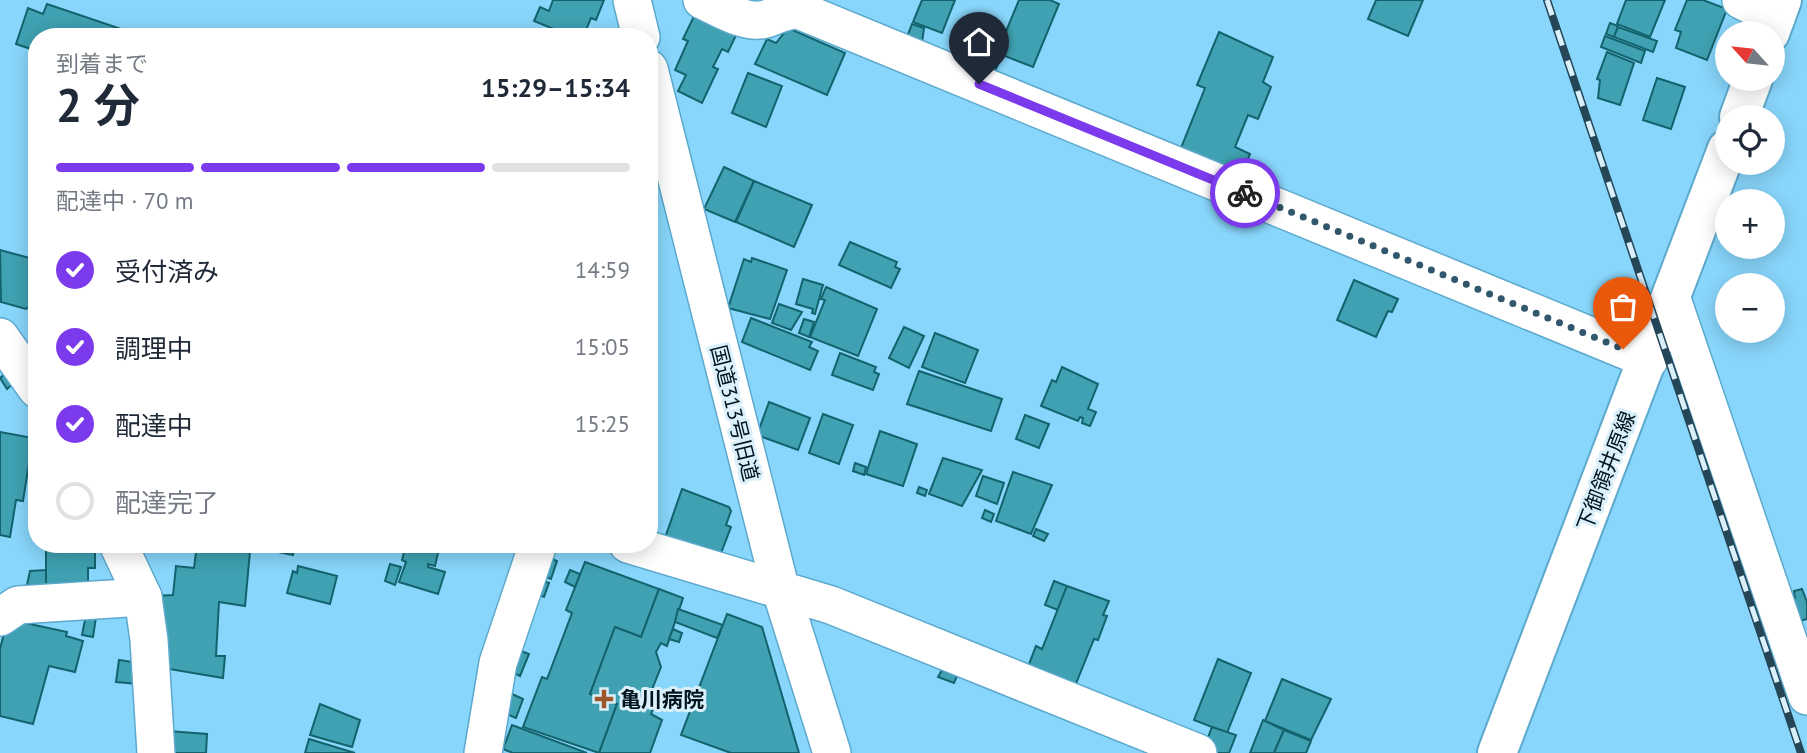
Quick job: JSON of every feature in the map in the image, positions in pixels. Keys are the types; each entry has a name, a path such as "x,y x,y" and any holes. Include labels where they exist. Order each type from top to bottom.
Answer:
{"main road":[{"name":"下御領井原線","path":"1497,753 1717,175"}],"street":[{"path":"632,0 639,28"},
{"path":"702,0 751,21 765,19 783,10 798,10 1649,360"},
{"path":"1741,0 1776,17"},
{"name":"国道313号旧道","path":"658,105 780,587 832,753"},
{"path":"1672,299 1807,696"},
{"path":"0,337 28,376"},
{"path":"658,552 780,587 1198,753"},
{"path":"122,553 143,597 149,640 156,753"},
{"path":"483,753 498,663 535,553"},
{"path":"0,617 18,604 143,597"}],"building":[{"path":"553,0 604,0 596,20 591,18 587,28 551,28 534,21 540,7 549,11"},
{"path":"922,0 955,0 942,33 913,22"},
{"path":"1019,0 1050,0 1059,4 1033,67 997,53"},
{"path":"1376,0 1423,0 1408,36 1368,19"},
{"path":"1626,0 1665,0 1650,37 1617,24"},
{"path":"1687,0 1703,0 1727,9 1722,21 1715,21 1715,40 1707,60 1676,48 1681,32 1675,30"},
{"path":"47,4 118,28 28,28 28,48 16,44 28,8 43,14"},
{"path":"696,12 738,31 728,52 722,49 713,67 718,69 702,103 678,91 686,75 675,70 688,41 683,39"},
{"path":"1610,23 1618,26 1614,37 1606,34"},
{"path":"912,24 924,28 922,43 905,42"},
{"path":"1618,27 1657,41 1653,52 1614,37"},
{"path":"788,28 845,53 827,95 755,64 767,39 776,43"},
{"path":"1219,32 1273,57 1263,82 1271,87 1258,119 1248,115 1235,147 1250,154 1240,178 1179,153 1205,88 1197,85"},
{"path":"1605,36 1645,51 1641,63 1601,47"},
{"path":"1607,52 1634,63 1620,105 1598,98 1600,80 1597,79"},
{"path":"994,55 1001,58 996,69 989,66"},
{"path":"748,73 782,86 766,127 732,113"},
{"path":"1657,78 1685,87 1671,129 1643,120"},
{"path":"724,167 754,181 735,222 704,209"},
{"path":"754,181 812,205 794,247 736,222"},
{"path":"850,242 897,262 895,267 900,269 891,288 839,265"},
{"path":"0,250 28,258 28,308 1,302"},
{"path":"752,258 787,270 770,319 728,308 744,259 751,262"},
{"path":"803,279 823,285 815,314 812,313 813,309 796,304"},
{"path":"1354,280 1398,299 1392,312 1388,311 1376,337 1337,320"},
{"path":"826,287 877,309 858,356 810,337 825,300 821,299"},
{"path":"779,304 802,312 791,330 772,323"},
{"path":"751,318 812,342 809,347 818,351 810,370 742,342"},
{"path":"804,319 814,322 809,337 799,333"},
{"path":"904,327 924,336 909,368 889,358"},
{"path":"935,333 978,350 965,383 922,367"},
{"path":"840,353 876,367 874,372 879,374 873,390 832,375"},
{"path":"1062,367 1098,384 1088,409 1096,412 1090,426 1082,423 1083,418 1080,417 1078,421 1041,406 1052,380 1056,382"},
{"path":"919,371 1002,399 991,431 907,404"},
{"path":"7,372 15,382 7,389 0,378"},
{"path":"769,402 810,418 798,450 757,435"},
{"path":"823,414 853,425 839,464 809,453"},
{"path":"1025,415 1049,424 1039,448 1016,439"},
{"path":"880,431 917,444 903,486 866,474"},
{"path":"0,432 28,437 28,470 23,501 16,500 10,537 0,535"},
{"path":"943,458 982,470 962,506 929,494"},
{"path":"855,463 866,467 864,475 853,471"},
{"path":"1013,472 1052,485 1031,534 996,521"},
{"path":"983,476 1004,483 997,504 976,496"},
{"path":"919,487 927,490 925,496 917,493"},
{"path":"682,489 729,507 731,511 726,525 731,527 721,553 700,546 698,550 665,538"},
{"path":"985,510 994,514 991,522 982,518"},
{"path":"1036,529 1048,534 1044,541 1033,536"},
{"path":"46,553 95,553 95,568 88,568 88,586 46,585"},
{"path":"196,553 250,553 245,606 219,602 216,656 225,656 223,678 163,668 154,596 173,595 176,566 194,568"},
{"path":"404,553 438,553 435,566 428,564 428,567 445,572 438,594 399,582 406,562 402,560"},
{"path":"548,557 557,561 551,579 541,575"},
{"path":"585,562 659,589 641,637 615,627 590,694 617,704 599,753 523,727 542,677 547,679 572,613 566,610"},
{"path":"390,564 401,567 395,585 385,581"},
{"path":"298,566 337,576 330,604 287,593 293,571 297,573"},
{"path":"46,570 46,585 27,585 30,571"},
{"path":"570,570 580,574 575,587 565,582"},
{"path":"539,580 549,583 544,597 534,593"},
{"path":"1054,581 1067,586 1058,610 1045,605"},
{"path":"1067,586 1109,601 1103,615 1107,616 1098,640 1094,639 1073,691 1026,672 1036,646 1042,649"},
{"path":"659,589 683,598 667,646 661,643 656,652 661,667 651,692 654,707 651,714 662,720 650,753 599,753 617,704 590,694 615,627 641,637"},
{"path":"1802,589 1807,602 1807,619 1799,621 1785,601 1795,598 1794,591"},
{"path":"678,609 723,625 717,638 675,622"},
{"path":"727,614 762,627 799,753 731,753 681,735"},
{"path":"86,615 96,617 93,637 82,635"},
{"path":"16,621 67,632 66,636 83,641 75,672 49,666 33,724 0,716 0,649 6,626"},
{"path":"673,629 682,633 679,642 669,639"},
{"path":"521,651 529,654 520,676 512,672"},
{"path":"1218,659 1251,673 1227,733 1194,720"},
{"path":"119,660 140,663 138,684 116,682"},
{"path":"942,670 957,676 954,683 938,677"},
{"path":"1282,679 1331,699 1311,740 1265,721"},
{"path":"510,693 523,699 516,718 502,712"},
{"path":"320,704 360,720 352,747 310,735"},
{"path":"1263,720 1284,730 1274,753 1250,753"},
{"path":"512,725 587,753 513,753 503,749"},
{"path":"1212,727 1236,735 1229,753 1217,753 1204,748"},
{"path":"1284,730 1311,741 1306,753 1274,753"},
{"path":"168,731 207,734 206,753 167,753"},
{"path":"309,739 355,753 305,753"}],"railway":[{"path":"1547,0 1801,753"}],"way so far":[{"path":"1245,193 1623,349"}],"place":[{"name":"亀川病院","path":"604,699"}],"route":[{"path":"979,84 1245,193"}]}
